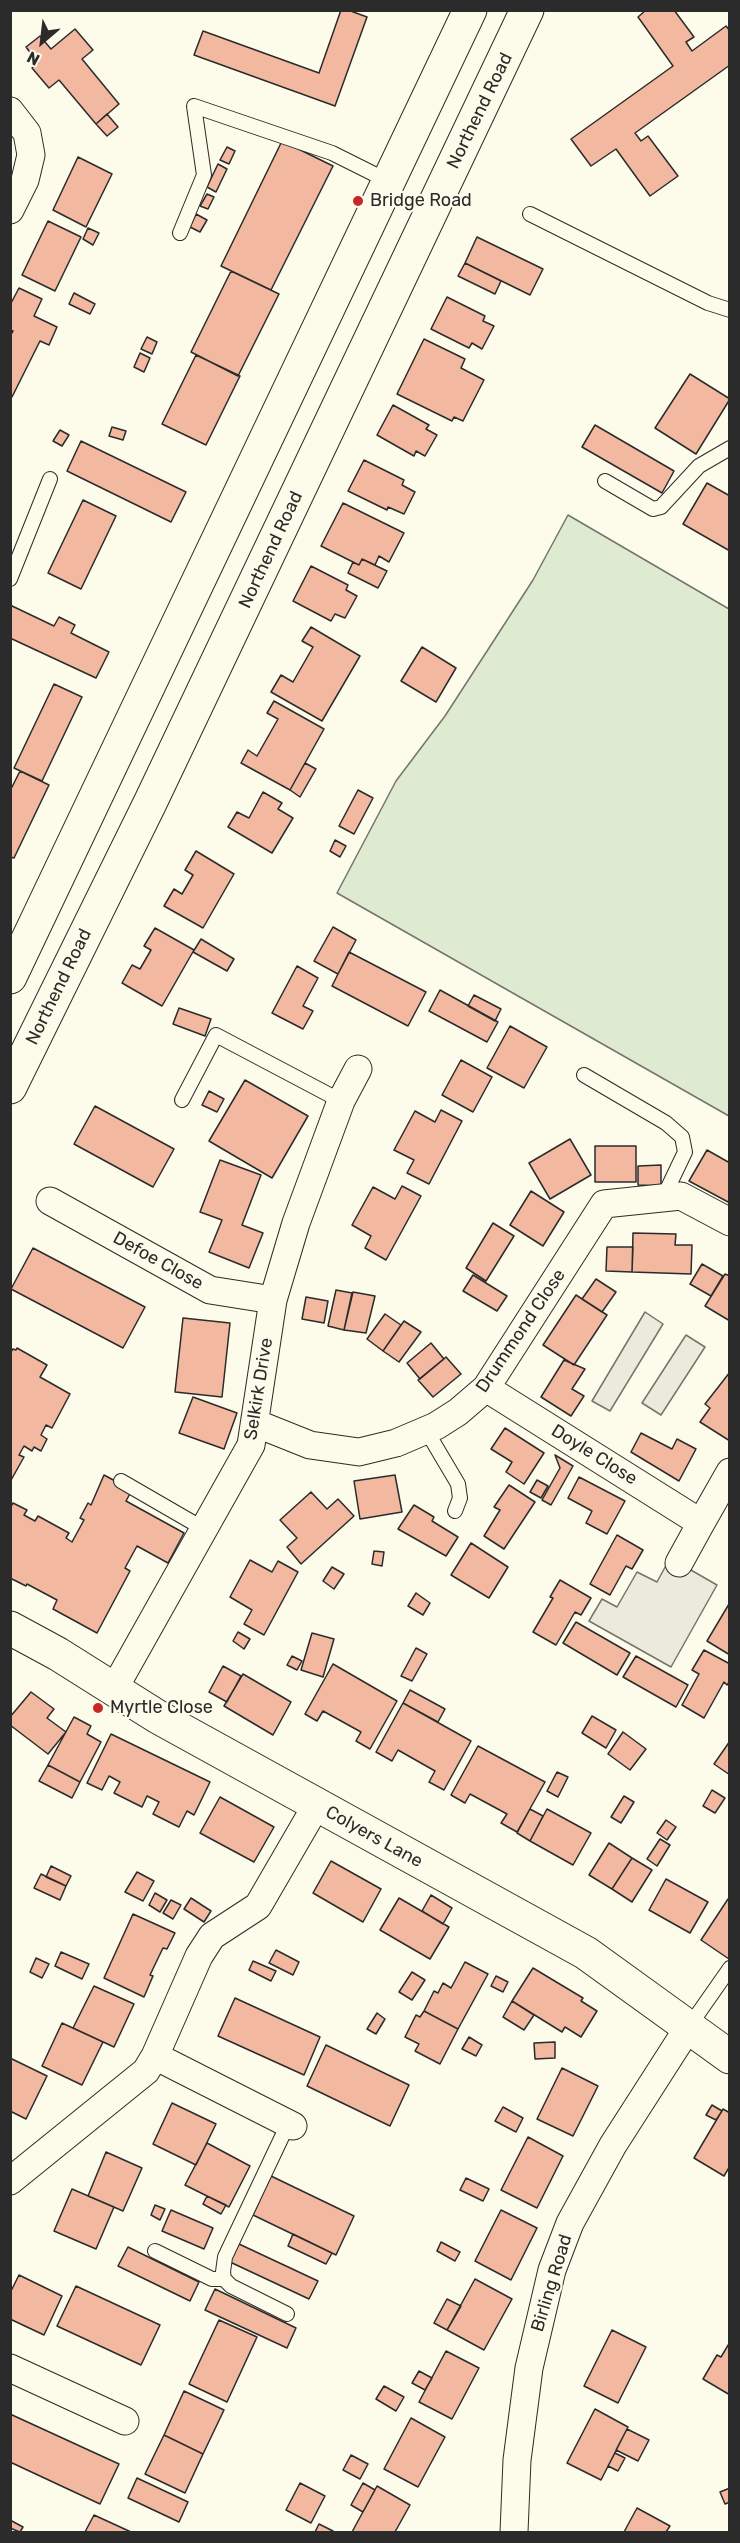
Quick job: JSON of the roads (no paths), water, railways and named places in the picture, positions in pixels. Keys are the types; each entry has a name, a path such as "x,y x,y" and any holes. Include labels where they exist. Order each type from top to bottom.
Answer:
{"main road":[{"name":"Northend Road","path":"10,1088 150,803 527,10"},
{"path":"10,977 390,182 469,11"},
{"name":"Colyers Lane","path":"10,1628 158,1717 586,1953 729,2056"}],"street":[{"path":"10,111 27,133 32,155 25,180 10,210"},
{"name":"Selkirk Drive","path":"114,1689 251,1445 273,1300 296,1223 341,1101 358,1069"},
{"name":"Drummond Close","path":"255,1423 310,1444 359,1452 396,1443 458,1412 486,1388 604,1204 681,1196 729,1222"},
{"name":"Defoe Close","path":"50,1201 210,1290 273,1300"},
{"name":"Doyle Close","path":"486,1388 701,1523"},
{"path":"679,1563 729,1472"},
{"path":"10,2181 146,2071 155,2056 199,1956 212,1936 258,1906 316,1806"},
{"name":"Birling Road","path":"514,2532 518,2460 529,2368 552,2270 570,2223 613,2145 688,2028"},
{"path":"155,2056 291,2125"},
{"path":"10,2368 125,2421"}],"lane":[{"path":"180,232 204,175 194,106 332,153 390,182"},
{"path":"530,214 708,303 729,310"},
{"path":"605,481 653,509 661,507 699,466 729,448"},
{"path":"10,579 50,479"},
{"path":"182,1100 216,1035 341,1101"},
{"path":"584,1076 666,1123 682,1137 686,1152 663,1198"},
{"path":"426,1430 458,1484 460,1498 455,1511"},
{"path":"122,1480 204,1529"},
{"path":"688,2028 729,1968"},
{"path":"224,2279 225,2257 291,2125"},
{"path":"155,2251 212,2279 224,2279 231,2286 287,2314"}],"place":[{"name":"Bridge Road","path":"358,201"},
{"name":"Myrtle Close","path":"98,1708"}]}
